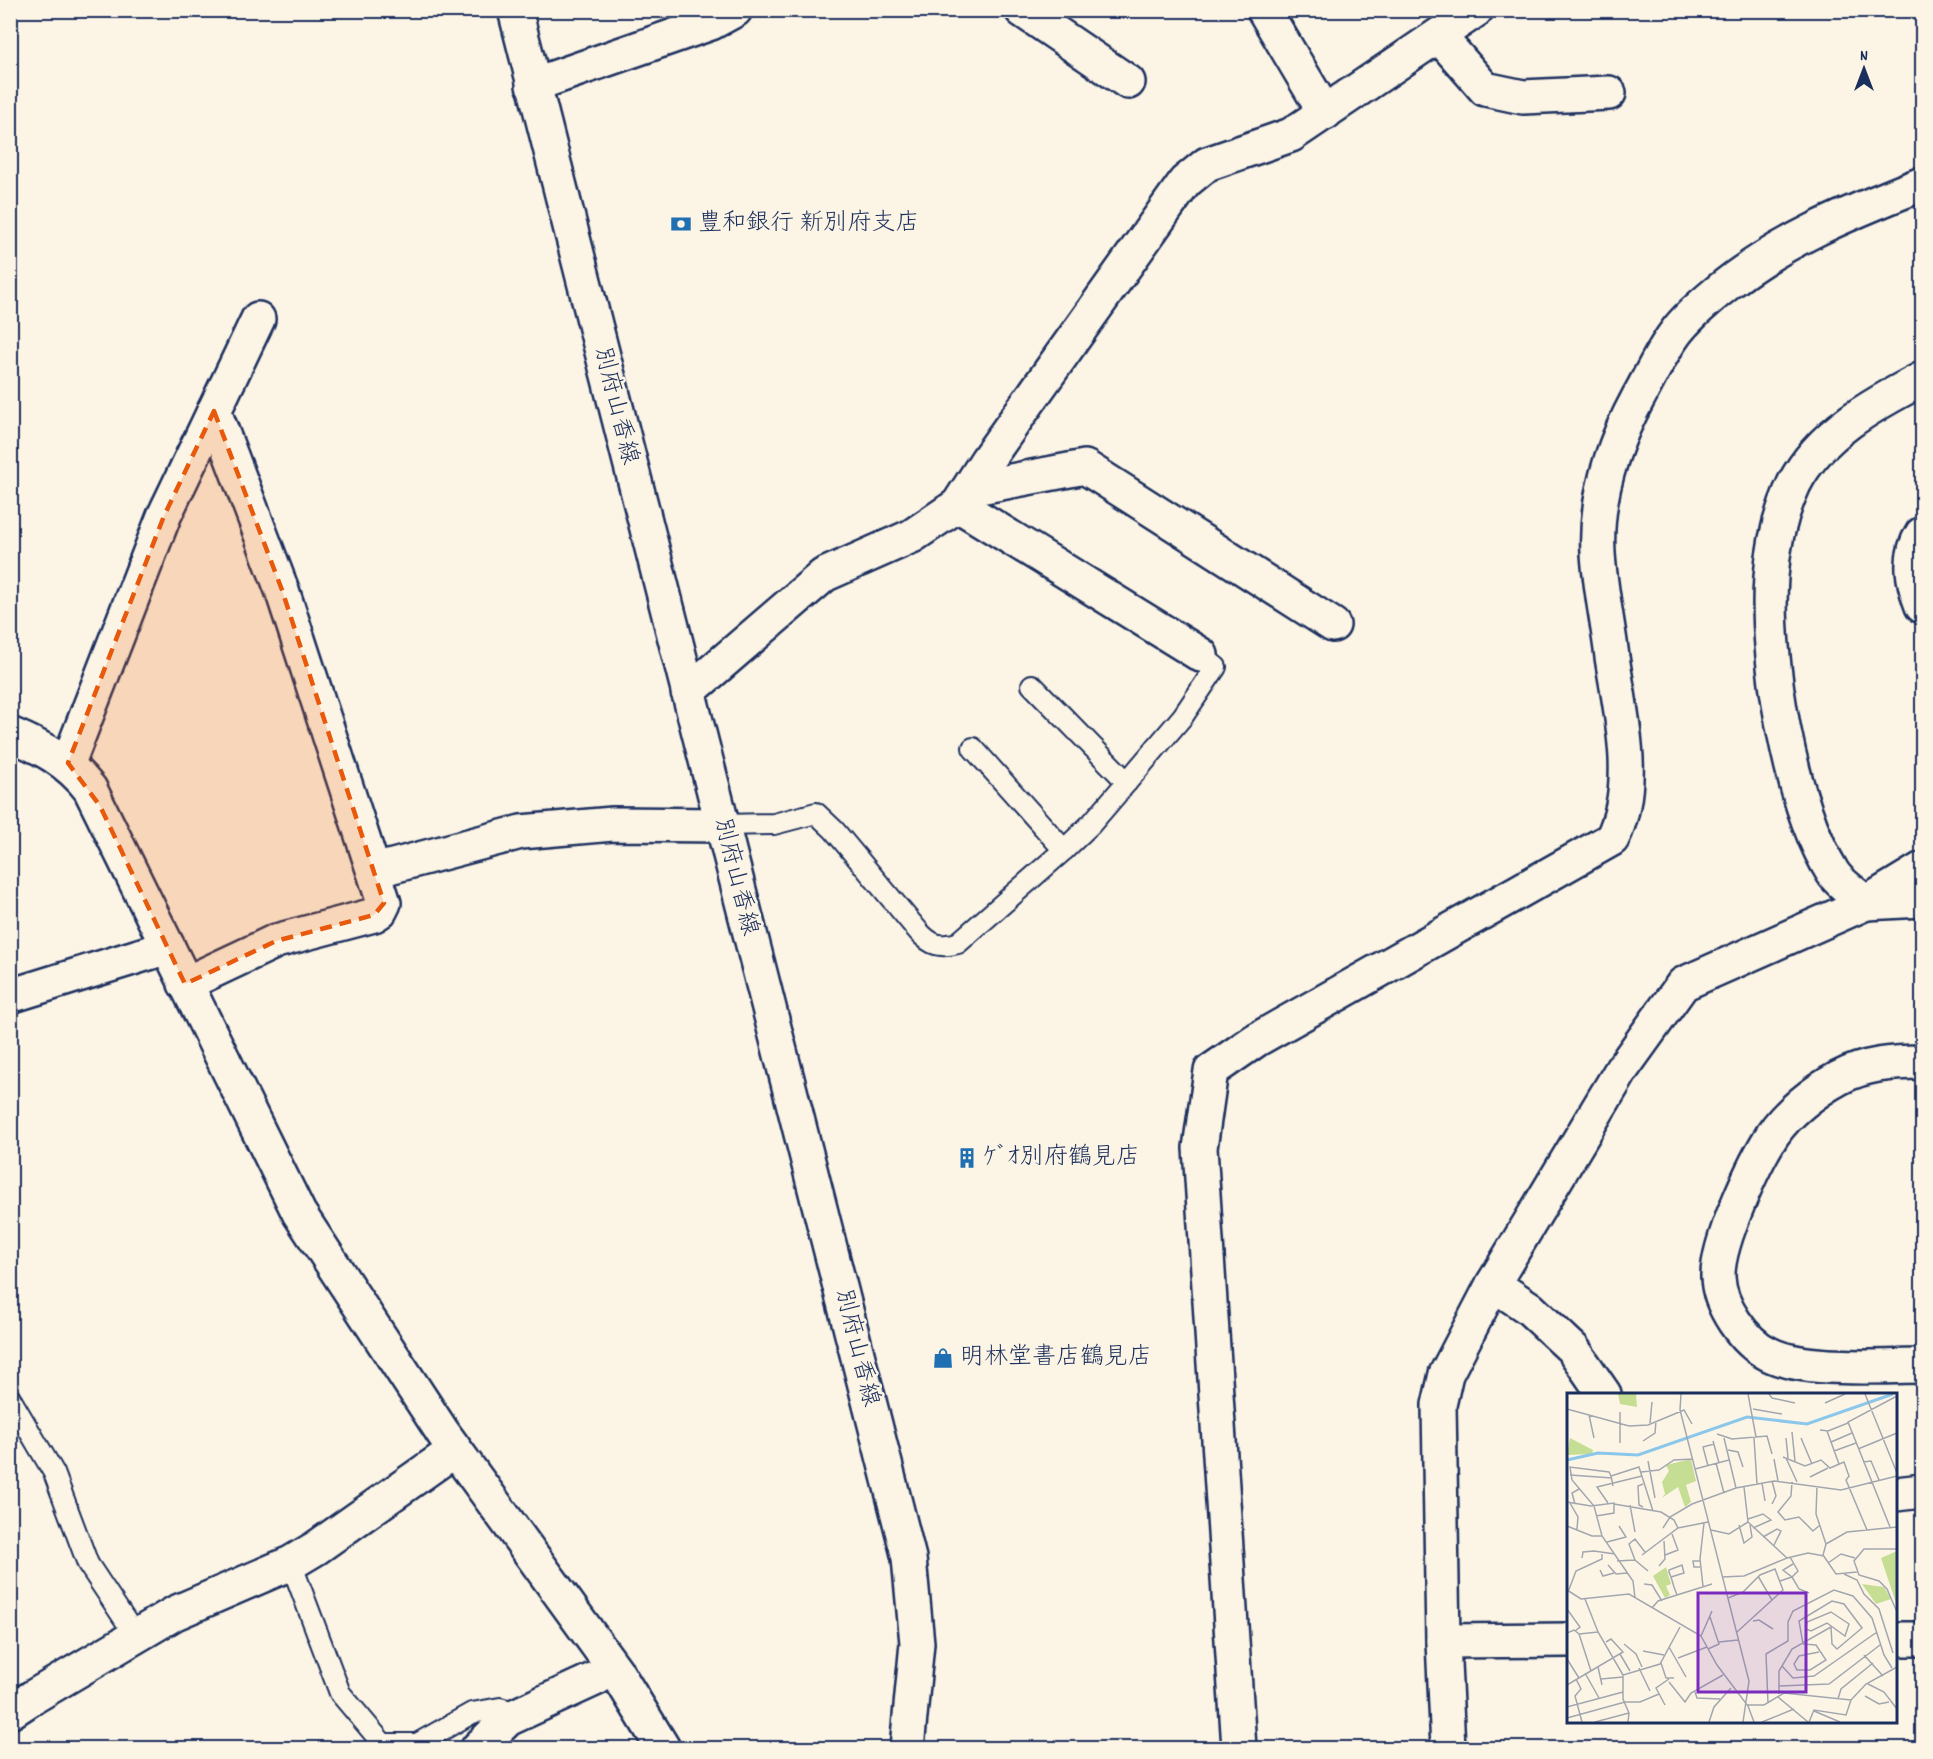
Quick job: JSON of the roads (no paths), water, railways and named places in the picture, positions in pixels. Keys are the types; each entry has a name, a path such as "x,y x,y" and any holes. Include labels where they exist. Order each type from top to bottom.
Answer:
{"street":[{"name":"別府山香線","path":"514,10 909,1558 917,1642 907,1749"},
{"path":"533,85 711,22 735,10"},
{"path":"1022,10 1128,82"},
{"path":"1264,10 1325,113"},
{"path":"688,692 824,575 912,536 963,497 1185,182 1207,164 1291,135 1476,10"},
{"path":"1439,36 1485,89 1523,97 1609,93"},
{"path":"1239,1749 1200,1148 1210,1071 1256,1040 1612,839 1621,822 1626,758 1598,553 1600,506 1605,478 1622,428 1674,335 1696,309 1742,271 1785,244 1826,224 1923,184"},
{"path":"68,763 164,516 258,319"},
{"path":"1923,379 1885,398 1834,433 1817,450 1795,483 1783,512 1771,576 1771,632 1793,770 1812,834 1834,875 1866,903 1923,900"},
{"path":"185,984 276,942 348,924 380,911 384,903 285,600 214,411"},
{"path":"963,497 1085,467 1333,625"},
{"path":"963,497 1201,655"},
{"path":"1923,534 1912,567 1916,590 1923,606"},
{"path":"10,735 38,746 68,763 90,789 299,1213 455,1450 616,1671 663,1749"},
{"path":"374,871 521,832 612,824 722,825"},
{"path":"1448,1749 1443,1641 1439,1405 1446,1374 1493,1284 1622,1069 1683,984 1866,903 1923,869"},
{"path":"10,996 168,947"},
{"path":"1923,1062 1867,1066 1839,1078 1794,1111 1774,1133 1735,1212 1719,1264 1718,1279 1730,1314 1753,1344 1769,1354 1787,1361 1835,1365 1923,1366"},
{"path":"1493,1284 1529,1308 1573,1349 1604,1393"},
{"path":"10,1712 175,1613 291,1563 316,1548 455,1450"},
{"path":"1897,1494 1923,1491"},
{"path":"1897,1639 1923,1639"},
{"path":"1443,1641 1567,1640"},
{"path":"478,1749 517,1713 597,1678"}],"lane":[{"path":"722,825 774,824 816,813 834,830 928,941 939,947 958,943 1091,824 1183,716 1216,667 1201,655"},
{"path":"1032,685 1127,782"},
{"path":"973,748 1064,850"},
{"path":"10,1398 54,1473 88,1564 135,1635"},
{"path":"291,1563 340,1693 383,1744 417,1744 472,1713 500,1708 517,1713"}],"place":[{"name":"豊和銀行 新別府支店","path":"681,224"},
{"name":"ｹﾞｵ別府鶴見店","path":"967,1158"},
{"name":"明林堂書店鶴見店","path":"943,1358"}]}
